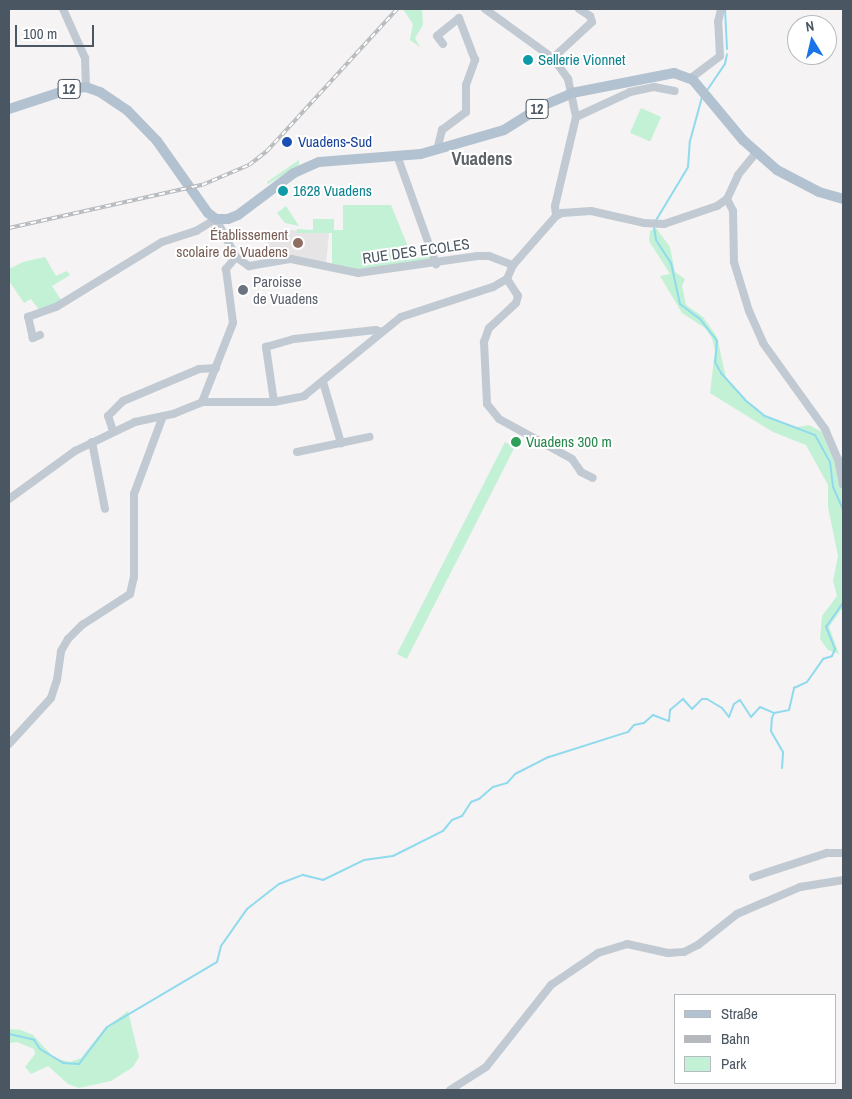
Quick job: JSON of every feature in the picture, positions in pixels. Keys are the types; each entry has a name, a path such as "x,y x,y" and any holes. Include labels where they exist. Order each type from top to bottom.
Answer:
{"main road":[{"name":"12","path":"9,109 57,93 86,88 112,98 138,121 173,161 208,213 216,218 238,215 285,178 319,162 398,158 437,150 504,130 542,106 572,93 668,73 691,78"},
{"path":"691,78 756,153 796,181 843,199"}],"street":[{"path":"63,9 84,58 86,88"},
{"path":"485,9 553,58 565,72 572,93 576,117 555,206 556,216"},
{"path":"553,58 592,22 590,16 579,9"},
{"path":"691,78 720,56 718,22 721,9"},
{"path":"437,150 442,130 466,112 466,85 475,60 458,18 437,36 443,44"},
{"path":"576,117 630,92 654,88 675,91"},
{"path":"9,499 46,470 92,442 135,422 163,416 202,402 274,402 298,398 323,382 382,332 414,311 493,287 507,279 513,265 556,216 570,211 591,211 655,224 717,206 728,199 738,175 756,153"},
{"path":"398,158 436,264"},
{"path":"728,199 734,211 734,262 749,311 780,369 824,428 835,450 843,480"},
{"path":"40,335 33,338 28,317 56,307 162,242 196,231 216,218 236,257 226,269 232,328 202,402"},
{"name":"RUE DES ECOLES","path":"236,257 249,266 291,259 309,260 358,273 490,256 513,265"},
{"path":"507,279 518,296 516,303 489,328 484,342 487,404 500,419 572,459 581,472 593,478"},
{"path":"274,402 266,347 294,340 376,330 382,332"},
{"path":"113,431 108,416 123,401 199,369 216,368"},
{"path":"323,382 341,443"},
{"path":"9,744 51,698 57,680 61,651 68,639 82,625 130,594 134,577 134,494 163,416"},
{"path":"297,452 369,437"},
{"path":"92,442 105,509"},
{"path":"753,877 827,853 843,853"},
{"path":"450,1090 486,1067 551,985 598,953 627,944 668,953 684,952 698,945 737,914 800,887 843,880"}],"shaded area":[{"name":"Établissement scolaire de Vuadens","path":"288,230 329,233 326,264 264,259 264,253 270,250 266,237"}],"green space":[{"path":"403,9 422,9 423,25 415,38 420,47 410,40 413,24"},
{"path":"641,108 661,117 650,142 630,133"},
{"path":"299,160 299,165 268,184 267,182"},
{"path":"343,205 391,205 413,259 431,255 432,260 365,271 332,265 332,233 296,233 297,229 313,230 313,219 334,219 334,230 343,230"},
{"path":"286,206 299,226 285,223 277,213"},
{"path":"656,228 670,247 675,272 685,279 682,286 686,305 703,317 717,337 726,378 759,413 784,424 798,427 809,425 826,434 843,485 843,607 829,627 839,654 828,650 820,639 822,616 837,596 833,581 838,556 828,507 828,485 806,445 773,432 710,393 715,351 712,338 705,328 682,313 660,276 670,274 649,241 650,231"},
{"path":"45,257 56,276 67,271 70,275 52,286 62,301 40,311 31,299 24,303 9,281 9,269 23,262"},
{"path":"505,442 515,447 407,659 397,654"},
{"path":"128,1011 139,1057 133,1067 111,1081 79,1088 68,1084 48,1066 31,1074 25,1067 35,1054 34,1049 17,1042 9,1043 9,1029 21,1030 33,1035 54,1058 70,1062 81,1058 104,1029"}],"waterway":[{"path":"725,9 727,49"},
{"path":"708,89 725,64 727,54"},
{"path":"655,222 688,167 690,141 702,97"},
{"path":"654,227 656,240 671,263 680,304 700,319 717,341 715,362 721,373 745,400 765,416 815,435 830,462 833,487 843,509"},
{"path":"782,768 783,752 771,731 772,718 774,713 789,710 794,688 807,682 823,659 832,656 835,649 826,627 843,603"},
{"path":"9,1034 34,1040 40,1049 63,1063 79,1064 107,1027 217,962 221,946 247,909 279,884 303,875 323,880 364,860 393,856 443,831 452,820 462,816 471,802 479,799 493,787 507,783 515,774 549,757 628,732 634,725 644,723 653,715 669,721 670,710 683,699 692,709 702,699 707,699 722,708 729,717 734,704 740,700 751,717 760,707 774,713"}],"railway":[{"path":"9,228 202,185 249,165 267,151 397,9"}],"place":[{"name":"Sellerie Vionnet","path":"528,60"},
{"name":"Vuadens-Sud","path":"287,142"},
{"name":"1628 Vuadens","path":"283,191"},
{"name":"Établissement scolaire de Vuadens","path":"298,243"},
{"name":"Paroisse de Vuadens","path":"243,290"},
{"name":"Vuadens 300 m","path":"516,442"}],"district":[{"name":"Vuadens","path":"482,159"}]}
